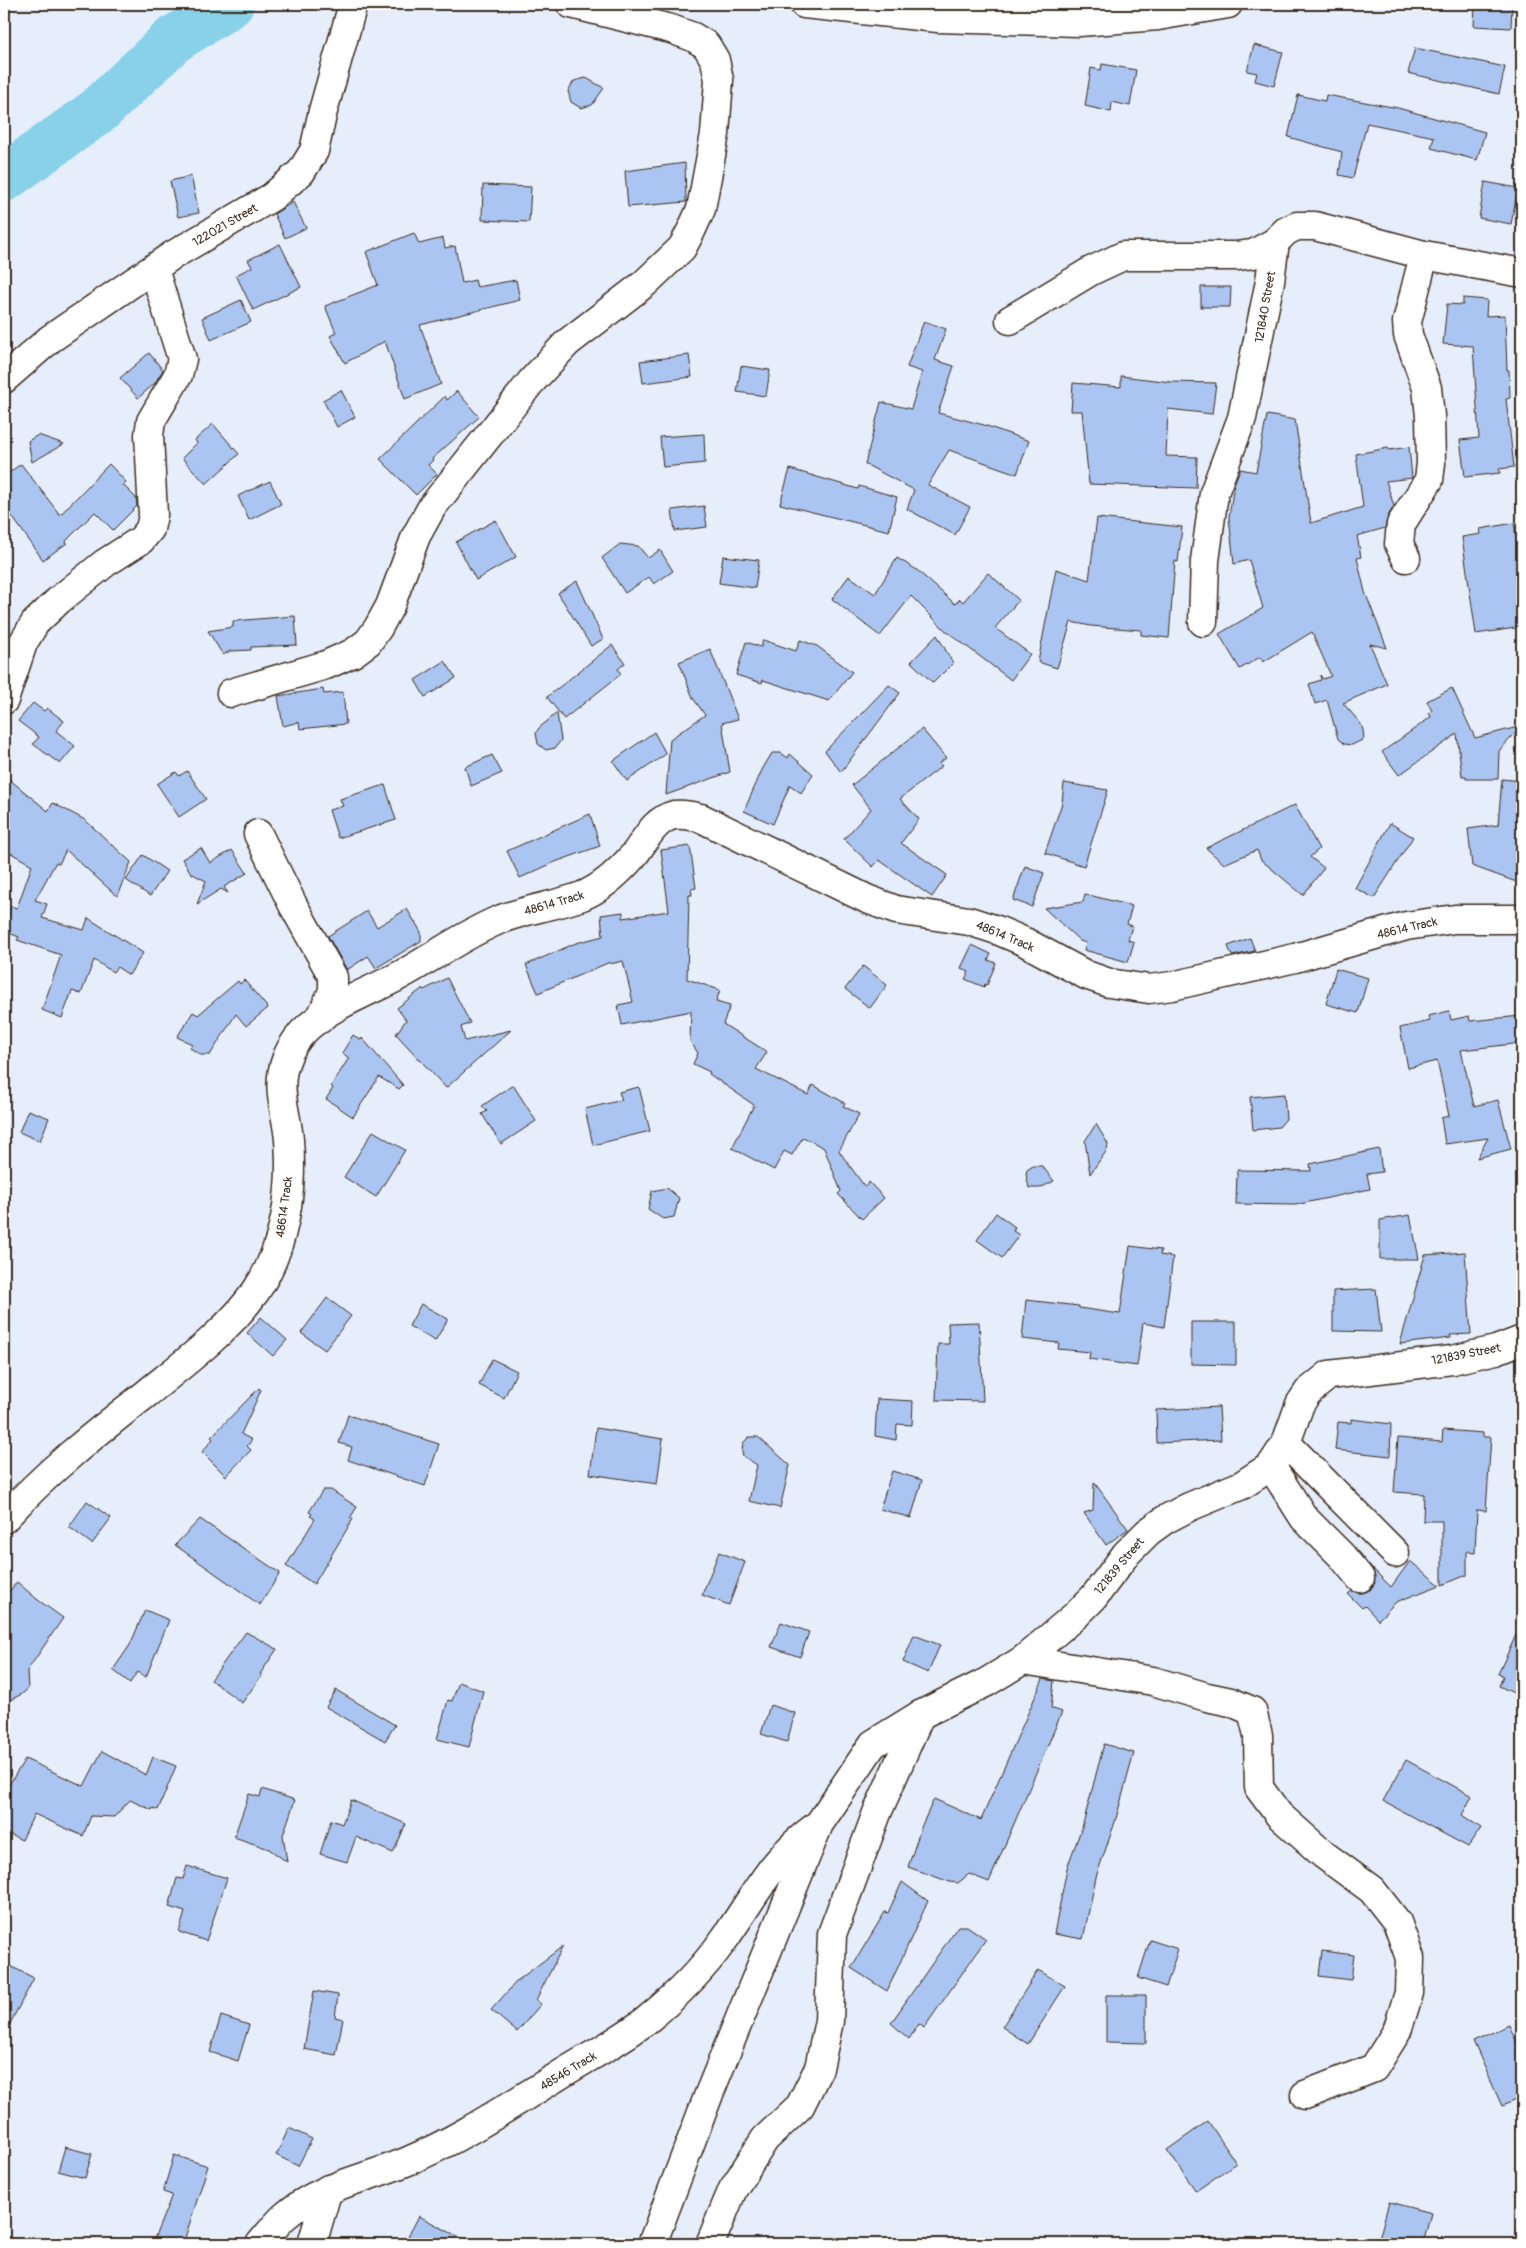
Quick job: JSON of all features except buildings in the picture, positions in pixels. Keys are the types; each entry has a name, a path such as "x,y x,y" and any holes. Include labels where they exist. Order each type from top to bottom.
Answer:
{"street":[{"name":"122021 Street","path":"4,379 50,339 173,255 272,197 301,172 314,151 323,111 353,4"},
{"path":"231,694 326,665 368,642 390,606 416,536 432,507 531,382 567,343 644,284 682,248 691,231 701,209 715,134 719,80 715,60 706,45 693,37 671,29 571,4"},
{"path":"804,4 938,18 1079,22 1158,16 1228,4"},
{"path":"1010,320 1083,276 1123,256 1238,256 1253,254 1276,242 1286,231 1297,226 1315,226 1424,255 1522,273"},
{"name":"121840 Street","path":"1203,622 1205,561 1214,493 1242,418 1276,242"},
{"path":"1406,558 1399,544 1401,524 1429,480 1431,463 1430,416 1426,388 1408,335 1407,322 1424,255"},
{"path":"4,700 22,643 34,623 105,563 141,540 152,525 154,515 149,434 151,421 178,375 182,359 154,269"},
{"name":"48614 Track","path":"4,1519 26,1494 87,1441 206,1345 254,1293 264,1277 279,1244 287,1201 289,1138 281,1095 281,1078 285,1062 303,1032 360,994 397,977 490,924 524,911 585,895 616,874 635,854 650,832 661,822 674,815 701,818 867,899 896,910 969,921 1025,942 1086,975 1109,983 1139,988 1149,989 1172,986 1259,966 1406,926 1455,919 1522,919"},
{"path":"258,834 293,905 333,977 333,991 320,1019"},
{"name":"121839 Street","path":"819,1824 873,1744 920,1715 987,1682 1023,1660 1076,1615 1126,1554 1148,1532 1166,1519 1190,1507 1242,1485 1271,1466 1286,1443 1293,1421 1304,1398 1318,1382 1329,1375 1452,1360 1496,1350 1522,1340"},
{"path":"1286,1443 1395,1553"},
{"path":"1271,1466 1304,1518 1340,1554 1360,1578"},
{"path":"1023,1660 1153,1681 1231,1702 1252,1711 1258,1735 1259,1788 1279,1815 1324,1854 1372,1890 1397,1922 1410,1958 1409,1993 1397,2031 1374,2068 1306,2095"},
{"path":"710,2244 733,2189 765,2140 800,2106 819,2068 829,2021 832,1934 877,1814 920,1715"},
{"path":"652,2244 709,2094 819,1824"},
{"name":"48546 Track","path":"260,2244 284,2216 310,2198 328,2189 408,2162 461,2135 506,2110 556,2077 610,2046 648,2019 691,1979 723,1941 768,1871 796,1840 819,1824"},
{"path":"312,2244 328,2189"}],"waterway":[{"path":"4,178 98,111 173,40 230,4"}]}
